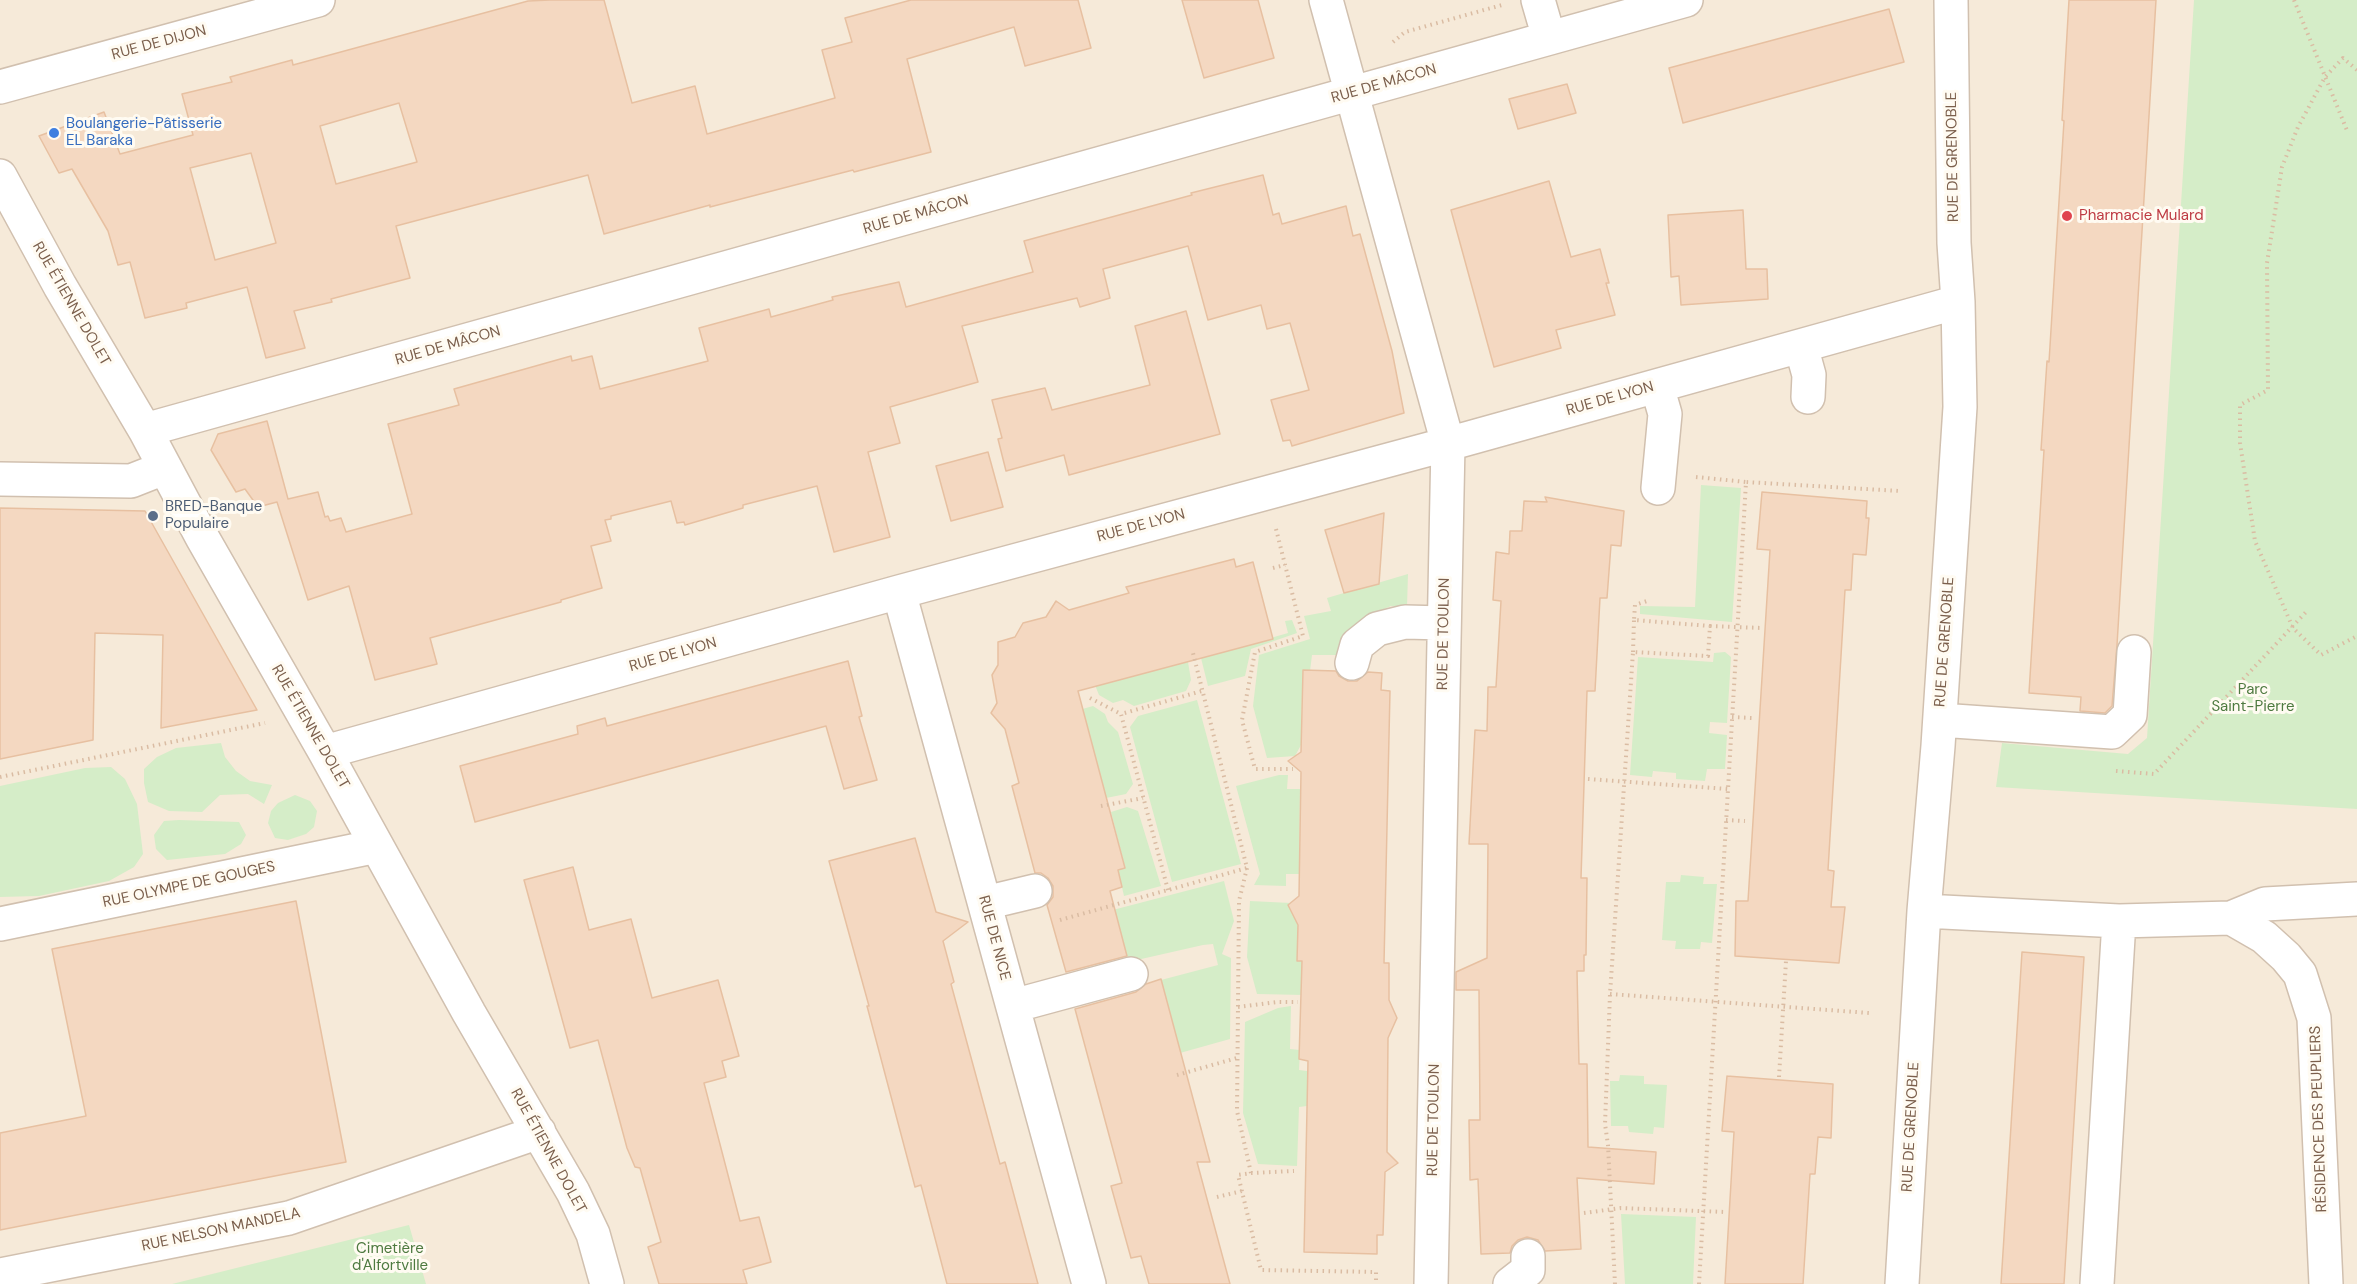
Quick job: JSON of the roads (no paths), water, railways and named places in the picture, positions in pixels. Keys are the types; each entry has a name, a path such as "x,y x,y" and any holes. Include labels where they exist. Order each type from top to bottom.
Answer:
{"street":[{"name":"RUE DE DIJON","path":"0,87 318,0"},
{"name":"RUE DE TOULON","path":"1326,0 1448,444 1431,1284"},
{"name":"RUE DE MÂCON","path":"145,430 1686,0"},
{"name":"RUE DE GRENOBLE","path":"1902,1284 1924,910 1940,720 1960,407 1958,302 1954,243 1951,0"},
{"path":"1524,2 1549,38"},
{"name":"RUE ÉTIENNE DOLET","path":"0,176 60,286 145,430 164,468 325,752 469,1013 573,1192 593,1234 607,1284"},
{"name":"RUE DE LYON","path":"325,752 1958,302"},
{"path":"1801,346 1809,375 1808,397"},
{"path":"1657,386 1665,414 1658,488"},
{"path":"0,479 131,481 164,468"},
{"name":"RUE DE NICE","path":"899,592 1089,1284"},
{"path":"1352,663 1357,645 1377,629 1405,622 1444,623"},
{"path":"1940,720 2112,732 2130,715 2134,652"},
{"name":"RUE OLYMPE DE GOUGES","path":"0,924 377,846"},
{"path":"985,903 1035,891"},
{"path":"1924,910 2119,921 2231,918 2265,904 2357,899"},
{"name":"RÉSIDENCE DES PEUPLIERS","path":"2231,918 2264,937 2286,957 2300,974 2314,1018 2326,1284"},
{"path":"2097,1284 2119,921"},
{"path":"1013,1006 1131,974"},
{"name":"RUE NELSON MANDELA","path":"0,1275 289,1218 539,1132"},
{"path":"1510,1284 1528,1270 1528,1256"}],"place":[{"name":"Boulangerie-Pâtisserie EL Baraka","path":"54,133"},
{"name":"Pharmacie Mulard","path":"2067,216"},
{"name":"BRED-Banque Populaire","path":"153,516"}],"park label":[{"name":"Parc Saint-Pierre","path":"2253,698"},
{"name":"Cimetière d'Alfortville","path":"390,1258"}]}
